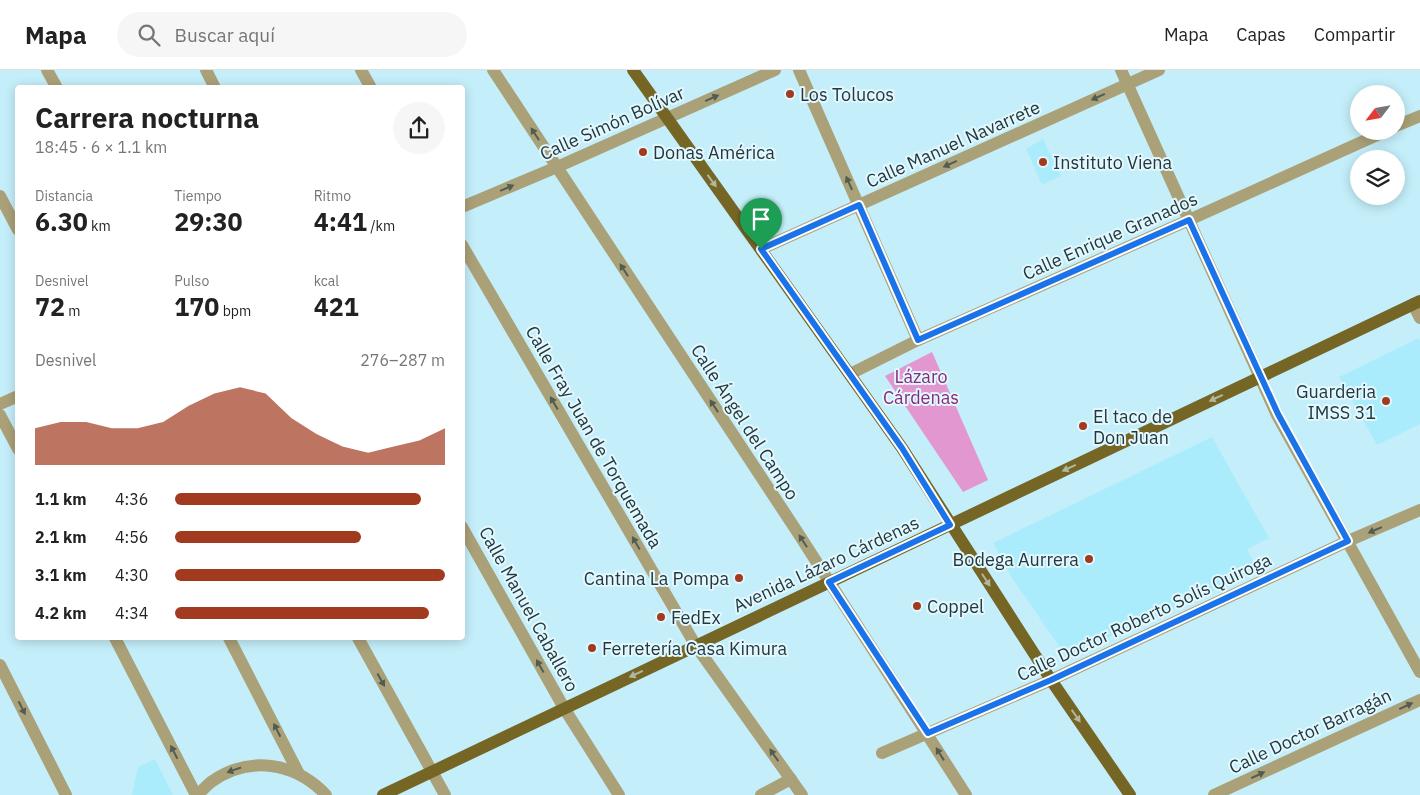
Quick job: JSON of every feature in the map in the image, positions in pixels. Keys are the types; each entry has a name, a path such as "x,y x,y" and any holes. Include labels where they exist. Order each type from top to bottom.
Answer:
{"main road":[{"path":"633,70 902,448 1051,680 1130,795"},
{"name":"Avenida Lázaro Cárdenas","path":"384,795 1417,303"}],"street":[{"path":"47,70 55,85"},
{"path":"206,70 214,85"},
{"path":"361,70 369,85"},
{"name":"Calle Ángel del Campo","path":"493,70 928,733 966,795"},
{"name":"Calle Simón Bolívar","path":"465,206 775,70"},
{"path":"799,70 918,340"},
{"path":"1121,70 1278,414 1420,672"},
{"name":"Calle Manuel Navarrete","path":"761,249 1159,70"},
{"path":"1405,122 1420,116"},
{"name":"Calle Enrique Granados","path":"850,374 918,340 1366,140"},
{"path":"0,196 15,224"},
{"name":"Calle Fray Juan de Torquemada","path":"465,250 696,646 802,795"},
{"path":"1417,303 1420,318"},
{"path":"0,404 15,397"},
{"path":"0,416 15,444"},
{"name":"Calle Doctor Roberto Solís Quiroga","path":"882,753 1051,680 1348,541 1420,510"},
{"name":"Calle Manuel Caballero","path":"465,532 564,708 619,795"},
{"path":"116,640 197,795 211,782 226,773 244,767 263,765 282,767 299,774 316,784 326,795"},
{"path":"230,640 299,774"},
{"path":"359,640 444,795"},
{"path":"0,665 66,795"},
{"name":"Calle Doctor Barragán","path":"1214,795 1420,700"},
{"path":"761,795 791,779"}],"shaded area":[{"name":"Instituto Viena","path":"1043,139 1061,176 1042,185 1026,149"},
{"name":"Guarderia IMSS 31","path":"1419,338 1420,424 1377,445 1339,377"},
{"name":"Bodega Aurrera","path":"1212,437 1269,538 1247,549 1258,571 1066,656 1010,575 993,543"},
{"path":"155,759 173,795 132,795 138,767"}],"green space":[{"name":"Lázaro Cárdenas","path":"932,352 988,480 963,492 885,376"}],"place":[{"name":"Los Tolucos","path":"790,94"},
{"name":"Donas América","path":"643,152"},
{"name":"Instituto Viena","path":"1043,162"},
{"name":"Guarderia IMSS 31","path":"1386,401"},
{"name":"El taco de Don Juan","path":"1083,426"},
{"name":"Bodega Aurrera","path":"1089,559"},
{"name":"Cantina La Pompa","path":"739,578"},
{"name":"Coppel","path":"917,606"},
{"name":"FedEx","path":"661,617"},
{"name":"Ferretería Casa Kimura","path":"592,648"}],"route":[{"path":"859,205 918,340 1189,220 1278,414 1348,541 1051,680 928,733 829,582 950,525 902,448 761,249 859,205"}]}
